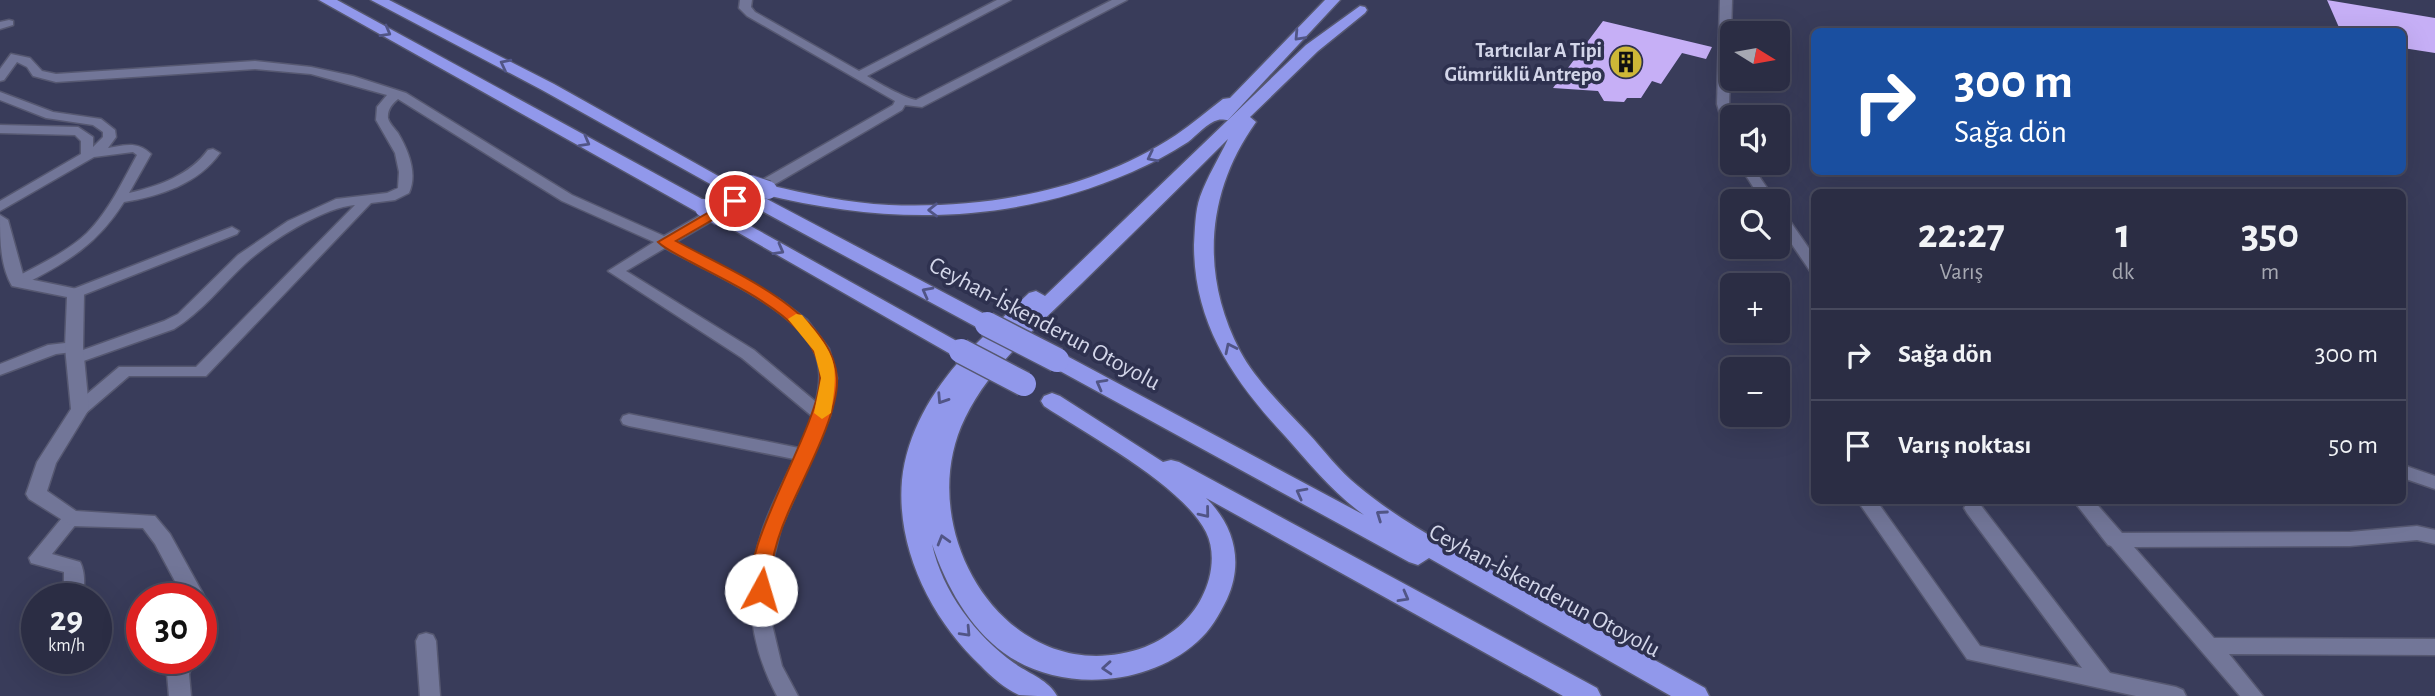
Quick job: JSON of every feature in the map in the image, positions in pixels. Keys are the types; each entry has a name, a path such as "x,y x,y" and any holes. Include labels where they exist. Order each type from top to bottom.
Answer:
{"highway":[{"path":"326,0 1024,384 1257,517 1587,696"},
{"path":"378,0 752,191 818,204 905,211 985,206 1062,191 1100,180 1165,150 1216,115 1265,72"},
{"path":"1043,696 997,666 957,622 933,583 917,539 912,496 918,453 933,414 953,383 1016,317 1265,72 1333,0"},
{"path":"1052,401 1161,473 1192,498 1215,526 1224,551 1223,576 1214,603 1199,625 1177,645 1148,659 1118,667 1082,669 1052,665 1026,653 1002,635 979,610 956,577 941,537 935,494 941,453 952,420 969,390 1029,324 1312,48 1365,5"},
{"path":"1365,5 1241,130 1209,198 1204,232 1204,270 1214,313 1231,354 1266,402 1349,492 1420,542 1695,696"},
{"name":"Ceyhan-İskenderun Otoyolu","path":"752,191 987,324 1686,696"}],"street":[{"path":"746,0 746,8 751,14 896,95 901,101 918,104 1121,0"},
{"path":"858,76 1006,0"},
{"path":"1723,105 1726,0"},
{"path":"0,76 7,57 27,61 35,67 37,73 56,78 253,65 290,66 395,94 567,198 665,242 774,302 802,324 821,349 829,378 822,416 772,528 762,577 760,616 772,667 788,696"},
{"path":"0,370 54,349 75,353 169,325 183,317 243,258 293,224 341,202 390,197 404,190 407,181 396,137 382,120 383,107 395,94"},
{"path":"0,96 50,115 97,122 109,130 110,136 102,147 0,207"},
{"path":"822,416 748,354 615,271 890,114 901,101"},
{"path":"0,129 78,131 88,140 86,152 89,154"},
{"path":"19,282 66,256 98,230 144,154 136,148 89,154"},
{"path":"119,199 142,196 194,172 213,153"},
{"path":"186,583 163,539 148,521 72,518 36,494 47,462 80,409 125,371 200,372 366,201"},
{"path":"0,220 13,275 19,282 76,294 75,353 80,409"},
{"path":"73,294 232,231"},
{"path":"1790,232 1811,262"},
{"path":"629,420 803,455"},
{"path":"2406,472 2435,483"},
{"path":"1869,504 1974,653 2148,693 2176,696"},
{"path":"2085,504 2253,696"},
{"path":"1973,508 2104,681"},
{"path":"72,518 38,558 73,567 74,583"},
{"path":"2114,540 2350,539 2417,533 2435,537"},
{"path":"426,641 430,696"},
{"path":"2208,646 2435,647"},
{"path":"178,674 180,696"}],"building":[{"path":"2327,0 2435,18 2435,53 2406,48 2406,28 2339,28"},
{"name":"Tartıcılar A Tipi Gümrüklü Antrepo","path":"1603,21 1712,47 1706,59 1682,53 1661,84 1652,81 1641,98 1627,98 1624,102 1604,101 1598,91 1553,88"}],"slow traffic":[{"path":"796,319 821,349 829,378 822,413"}],"place":[{"name":"Tartıcılar A Tipi Gümrüklü Antrepo","path":"1626,62"}],"route":[{"path":"735,201 665,242 774,302 802,324 821,349 829,378 822,416 790,482 772,528 763,564 761,590"}]}
